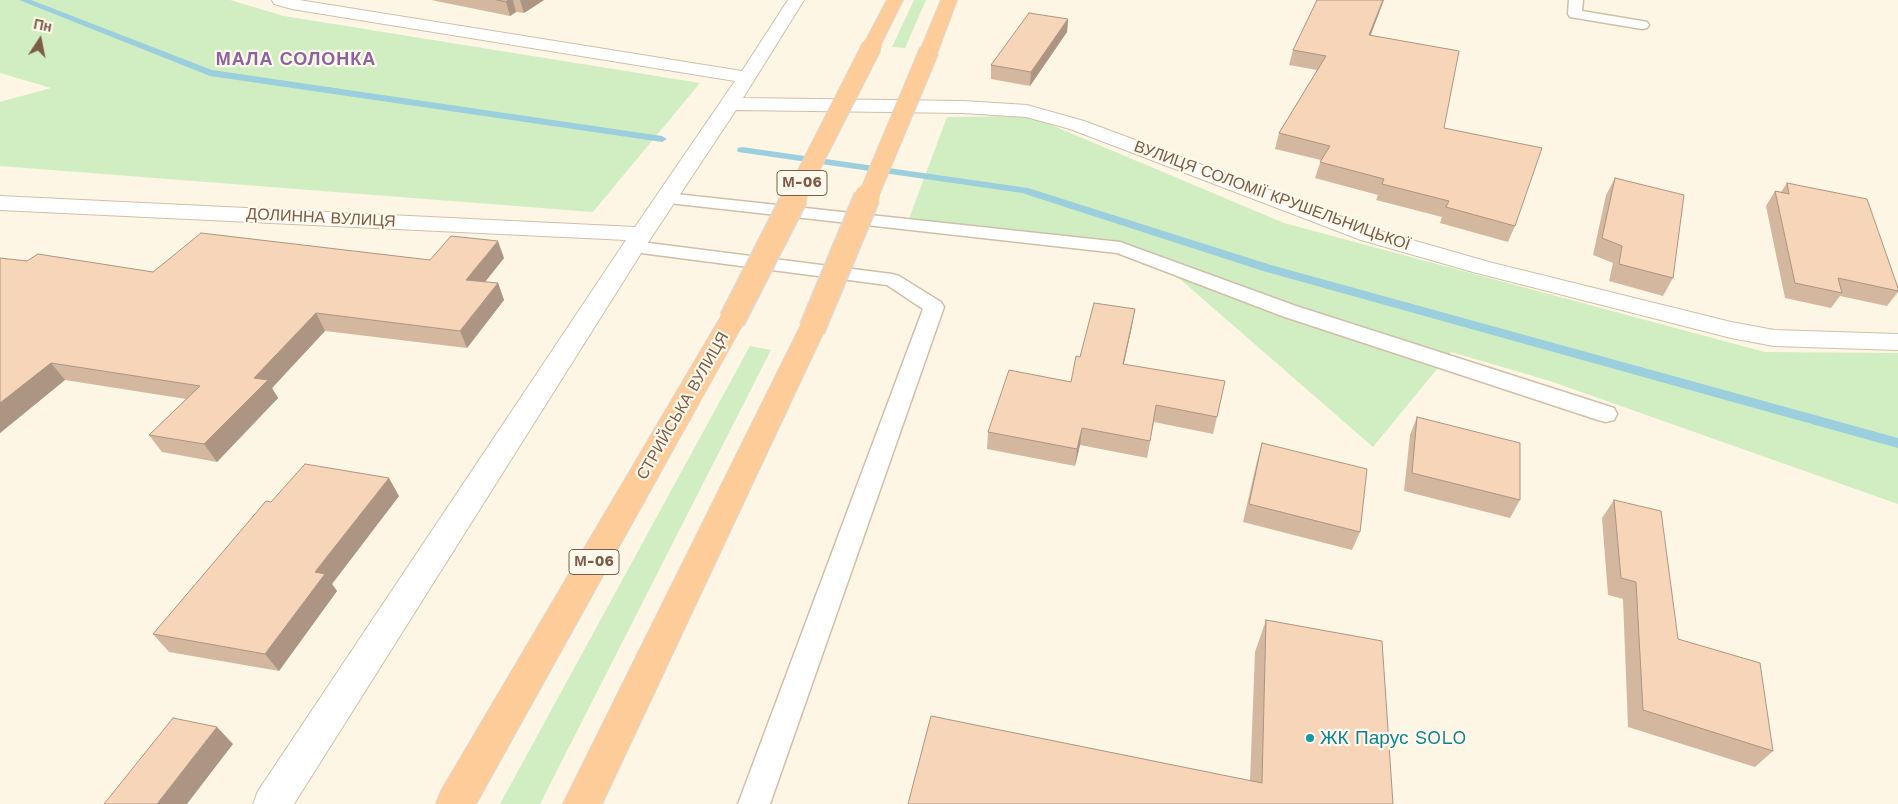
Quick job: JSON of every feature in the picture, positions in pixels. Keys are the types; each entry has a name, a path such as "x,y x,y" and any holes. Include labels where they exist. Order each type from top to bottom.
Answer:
{"highway":[{"name":"СТРИЙСЬКА ВУЛИЦЯ","path":"455,804 732,320 894,0"},
{"path":"582,804 812,329 949,0"}],"street":[{"path":"280,0 301,6 746,76"},
{"path":"272,804 637,241 730,104 796,0"},
{"name":"ВУЛИЦЯ СОЛОМІЇ КРУШЕЛЬНИЦЬКОЇ","path":"730,104 953,107 1027,110 1076,125 1369,235 1481,267 1731,330 1774,338 1898,342"},
{"name":"ДОЛИННА ВУЛИЦЯ","path":"0,203 637,241"}],"lane":[{"path":"1576,0 1575,14 1642,25"},
{"path":"666,198 1120,248 1289,311 1606,414"},
{"path":"637,241 892,280 934,307 754,804"}],"green space":[{"path":"0,0 230,0 284,16 700,83 593,212 0,166 0,102 51,88 0,73"},
{"path":"914,0 926,0 905,48 892,47"},
{"path":"1030,116 1284,223 1765,352 1898,353 1898,504 1550,381 1451,352 1373,447 1158,260 907,224 947,117"},
{"path":"750,346 771,350 540,804 500,804"}],"building":[{"path":"1317,0 1383,0 1369,35 1459,51 1444,128 1542,148 1515,226 1446,207 1449,201 1382,184 1384,179 1320,162 1330,146 1279,133 1326,56 1293,50"},
{"path":"1029,13 1068,19 1031,72 991,65"},
{"path":"1615,178 1684,195 1673,278 1619,264 1622,246 1602,238"},
{"path":"1787,183 1867,199 1898,291 1838,278 1842,293 1795,283 1775,191 1789,194"},
{"path":"201,233 430,260 451,236 498,241 466,280 498,283 460,331 316,313 254,378 268,380 204,444 149,435 200,386 51,363 0,403 0,258 27,261 38,254 153,272"},
{"path":"1094,303 1135,309 1123,364 1225,381 1217,417 1156,405 1150,441 1082,428 1077,449 988,432 1009,370 1071,382 1076,356 1080,357"},
{"path":"1417,417 1520,443 1520,500 1412,473"},
{"path":"1262,443 1367,469 1360,532 1249,504"},
{"path":"305,464 389,478 315,572 325,574 265,654 153,634 266,501 271,502"},
{"path":"1614,500 1661,511 1678,639 1760,663 1773,751 1643,710 1636,582 1621,578"},
{"path":"1266,620 1382,641 1393,804 908,804 931,716 1262,783"},
{"path":"173,718 217,727 157,804 104,804"}],"waterway":[{"path":"23,0 210,73 662,139"},
{"path":"742,150 1024,190 1267,268 1898,443"}],"place":[{"name":"ЖК Парус SOLO","path":"1310,738"}],"district":[{"name":"МАЛА СОЛОНКА","path":"296,60"}]}
